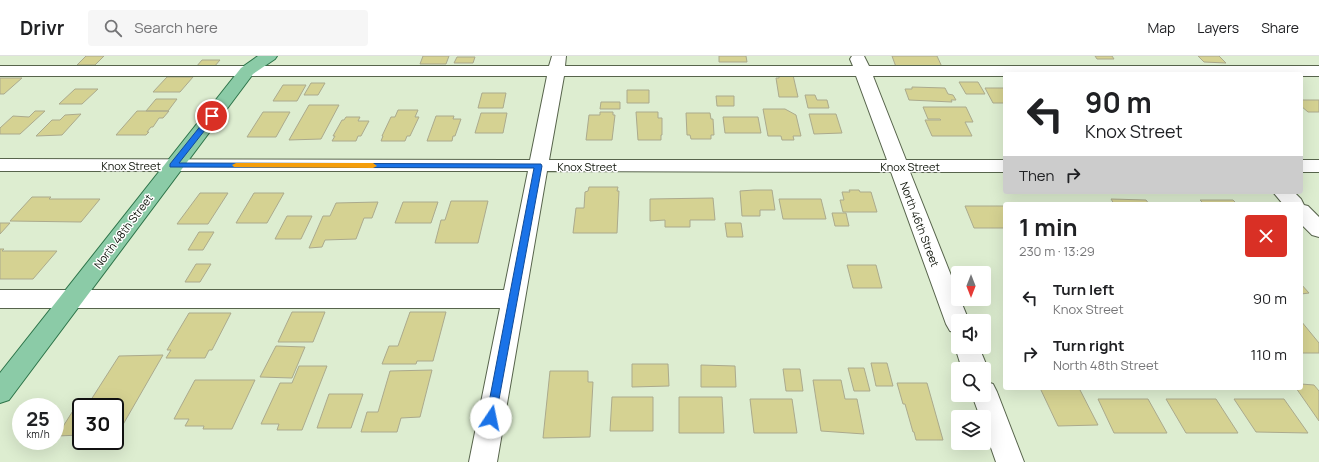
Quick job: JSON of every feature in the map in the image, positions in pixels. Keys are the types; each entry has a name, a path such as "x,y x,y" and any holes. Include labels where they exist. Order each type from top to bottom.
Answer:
{"main road":[{"name":"North 48th Street","path":"0,392 173,165 248,63 269,56"}],"street":[{"path":"1155,56 1170,72"},
{"path":"0,71 248,63 558,63 860,64 1136,72"},
{"path":"483,462 558,63"},
{"name":"North 46th Street","path":"860,64 954,314"},
{"path":"1303,72 1319,72"},
{"name":"Knox Street","path":"0,165 1003,166"},
{"path":"1303,166 1319,166"},
{"path":"1285,194 1292,202"},
{"path":"1303,213 1319,230"},
{"path":"0,299 514,299"},
{"path":"988,402 1010,462"}],"building":[{"path":"86,56 104,56 95,65 77,65"},
{"path":"423,56 449,56 446,64 420,64"},
{"path":"719,56 746,56 747,62 719,62"},
{"path":"892,56 937,56 942,67 896,67"},
{"path":"1095,56 1112,56 1114,59 1097,59"},
{"path":"1198,56 1219,56 1226,63 1204,62"},
{"path":"457,57 475,57 473,63 454,63"},
{"path":"202,60 220,60 214,67 196,67"},
{"path":"793,75 798,97 779,97 776,78 779,78 779,76"},
{"path":"167,77 193,77 180,92 153,92"},
{"path":"0,78 22,78 4,94 0,94"},
{"path":"959,82 978,82 985,94 966,94"},
{"path":"311,83 325,83 318,95 304,95"},
{"path":"283,85 306,85 297,101 273,101"},
{"path":"912,87 945,88 948,94 953,95 956,100 951,100 952,102 909,100 905,89 912,89"},
{"path":"985,88 1003,88 1003,103 993,103"},
{"path":"75,89 98,89 82,104 59,104"},
{"path":"627,90 649,90 649,103 627,103"},
{"path":"482,93 506,93 503,108 478,108"},
{"path":"805,95 815,95 817,100 827,100 829,108 808,108"},
{"path":"716,96 734,96 734,106 717,106"},
{"path":"156,99 177,99 168,111 146,111"},
{"path":"1303,100 1319,100 1319,112 1308,112 1303,108"},
{"path":"601,102 620,102 620,109 600,109"},
{"path":"309,105 339,105 321,139 289,140"},
{"path":"923,107 966,107 973,122 965,122 972,136 932,136 925,120 941,120 928,119"},
{"path":"763,109 785,109 796,115 801,136 793,136 794,140 782,140 781,136 768,136"},
{"path":"398,110 418,110 415,117 419,117 410,136 407,136 405,141 381,141 391,117 395,117"},
{"path":"35,111 45,111 20,134 0,134 0,128 13,116 29,117"},
{"path":"137,111 169,111 163,118 159,118 146,135 116,135"},
{"path":"263,112 290,112 276,137 247,137"},
{"path":"600,112 613,112 613,115 615,115 612,140 586,140 589,115 600,115"},
{"path":"636,112 658,112 658,118 662,118 661,140 638,140"},
{"path":"481,113 507,113 503,133 475,133"},
{"path":"686,113 710,113 711,119 713,119 714,135 711,135 711,139 691,139 690,135 687,135"},
{"path":"81,114 62,135 36,136 52,120 60,120 65,115"},
{"path":"809,114 836,114 842,133 814,134"},
{"path":"436,116 454,116 453,119 461,119 452,141 427,141"},
{"path":"346,117 360,117 358,121 369,121 361,136 358,136 356,141 332,141 335,136 333,136 342,120"},
{"path":"723,117 758,117 761,133 725,133"},
{"path":"589,187 618,187 617,233 573,233 576,208 584,208 585,192 588,191"},
{"path":"772,190 775,210 760,210 760,216 742,216 740,191"},
{"path":"849,190 871,192 877,212 843,212 840,200 844,200 842,192 850,192"},
{"path":"200,193 228,193 208,224 177,224"},
{"path":"254,193 284,193 267,223 236,223"},
{"path":"32,197 51,197 49,199 100,199 81,222 10,221"},
{"path":"713,198 715,220 690,220 690,227 665,227 665,220 650,221 650,199"},
{"path":"779,199 821,199 826,219 783,219"},
{"path":"1111,199 1146,200 1148,202 1113,202"},
{"path":"1200,200 1233,200 1235,202 1202,202"},
{"path":"451,201 488,201 478,243 435,243 441,220 445,220"},
{"path":"378,202 372,218 364,218 356,239 325,240 322,247 309,248 323,216 330,216 336,203"},
{"path":"403,202 438,202 431,223 395,223"},
{"path":"965,206 1003,206 1003,228 974,228"},
{"path":"832,213 846,213 849,226 835,226"},
{"path":"287,216 312,216 301,239 275,239"},
{"path":"0,223 10,223 0,234"},
{"path":"725,223 741,223 743,237 727,237"},
{"path":"199,232 214,232 203,250 188,250"},
{"path":"0,249 4,249 2,251 57,251 33,279 0,279"},
{"path":"196,264 211,264 200,282 185,282"},
{"path":"847,265 876,265 882,288 853,288"},
{"path":"1303,286 1309,293 1303,294"},
{"path":"292,312 325,312 313,342 278,342"},
{"path":"410,312 446,312 433,361 417,361 416,364 382,364 389,346 398,346"},
{"path":"189,313 231,313 212,350 209,350 205,358 166,358 171,350 167,350"},
{"path":"1303,323 1319,343 1319,353 1303,353"},
{"path":"276,346 305,347 292,378 260,377"},
{"path":"163,355 124,423 124,398 92,398 119,356"},
{"path":"871,363 887,363 893,386 876,386"},
{"path":"632,364 668,364 669,386 632,387"},
{"path":"701,365 735,366 736,387 701,387"},
{"path":"299,366 327,366 302,430 277,430 279,424 261,424 280,383 292,383"},
{"path":"848,368 864,368 870,391 854,391"},
{"path":"783,369 800,369 803,391 786,391"},
{"path":"432,370 420,417 401,418 397,432 361,432 367,412 378,412 390,371"},
{"path":"550,371 588,371 588,382 593,382 590,437 543,438"},
{"path":"195,380 255,380 232,429 203,429 204,426 185,426 189,419 174,419"},
{"path":"813,380 841,380 845,399 857,399 864,434 821,431"},
{"path":"897,383 927,383 943,440 916,440"},
{"path":"1303,384 1314,385 1319,391 1319,421 1297,390 1303,390"},
{"path":"1041,390 1080,390 1098,425 1058,426"},
{"path":"329,394 363,394 351,428 317,428"},
{"path":"612,397 653,397 653,431 610,431"},
{"path":"679,397 722,397 724,433 679,433"},
{"path":"750,399 792,399 797,433 754,433"},
{"path":"1098,399 1148,399 1167,433 1114,433"},
{"path":"1166,399 1216,399 1238,433 1186,433"},
{"path":"1234,399 1284,399 1308,433 1256,432"},
{"path":"72,412 72,435 64,436 64,425"}],"slow traffic":[{"path":"236,165 373,166"}],"route":[{"path":"212,116 173,165 538,166 491,418"}]}
